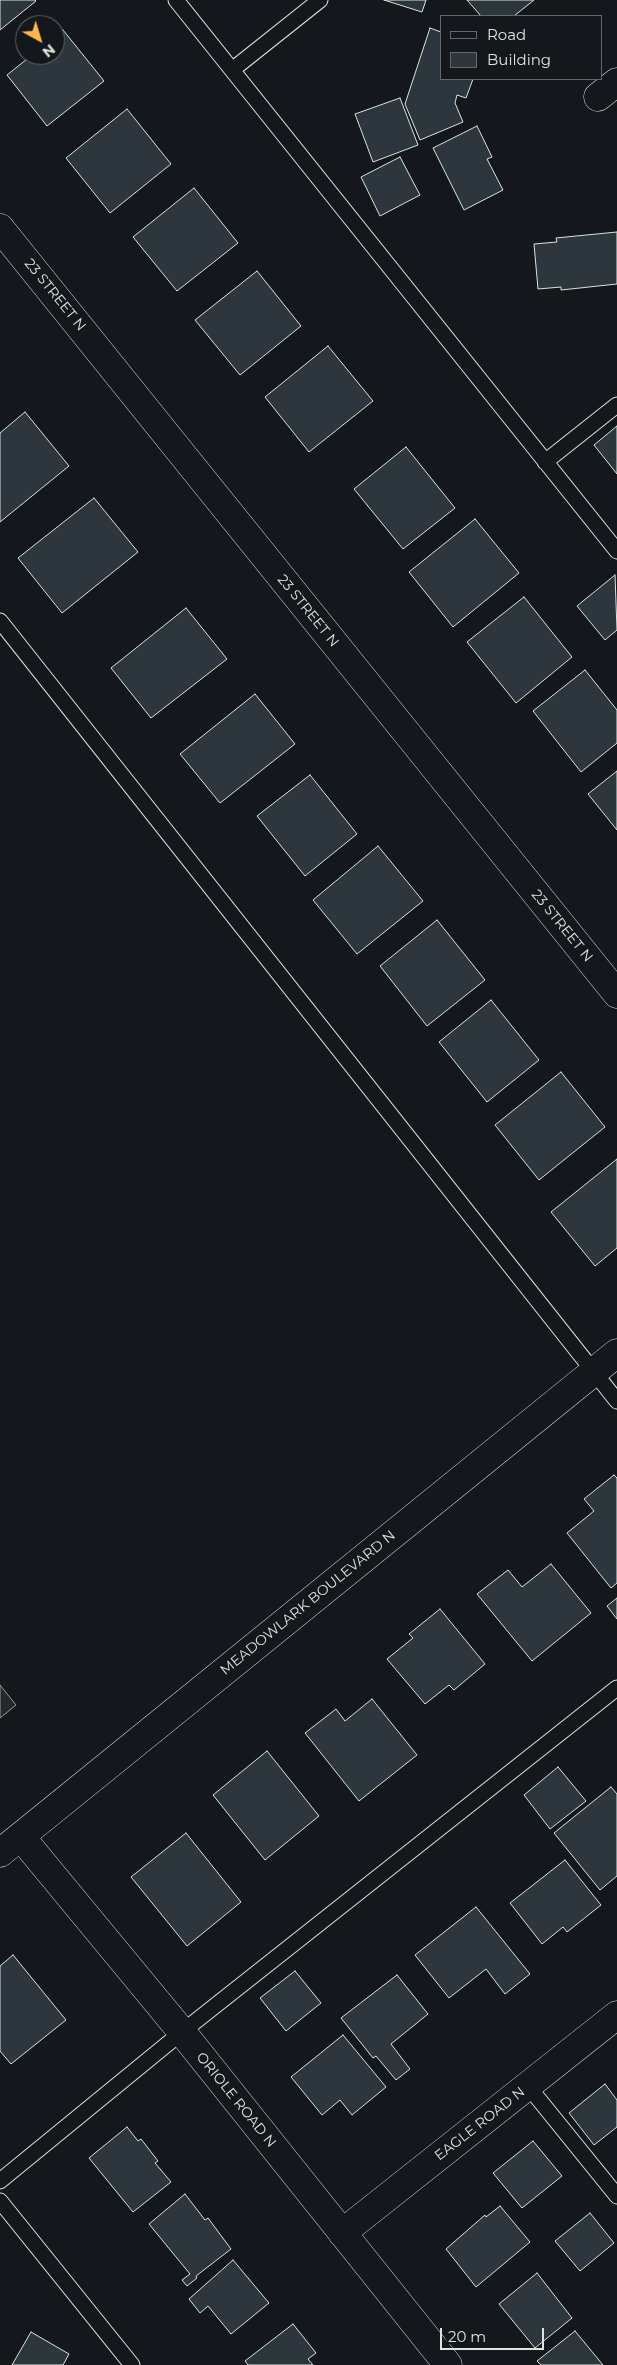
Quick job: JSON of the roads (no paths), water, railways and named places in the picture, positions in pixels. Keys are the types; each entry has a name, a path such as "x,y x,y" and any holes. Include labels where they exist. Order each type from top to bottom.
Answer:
{"street":[{"name":"23 STREET N","path":"0,228 617,994"},
{"name":"MEADOWLARK BOULEVARD N","path":"10,1845 617,1353"},
{"name":"ORIOLE ROAD N","path":"10,1845 182,2032 448,2365"},
{"name":"EAGLE ROAD N","path":"342,2233 617,2015"}],"lane":[{"path":"176,0 617,551"},
{"path":"232,70 320,0"},
{"path":"545,462 617,405"},
{"path":"0,621 617,1401"},
{"path":"0,2181 182,2032 617,1688"},
{"path":"528,2086 617,2196"},
{"path":"0,2201 132,2365"}]}
